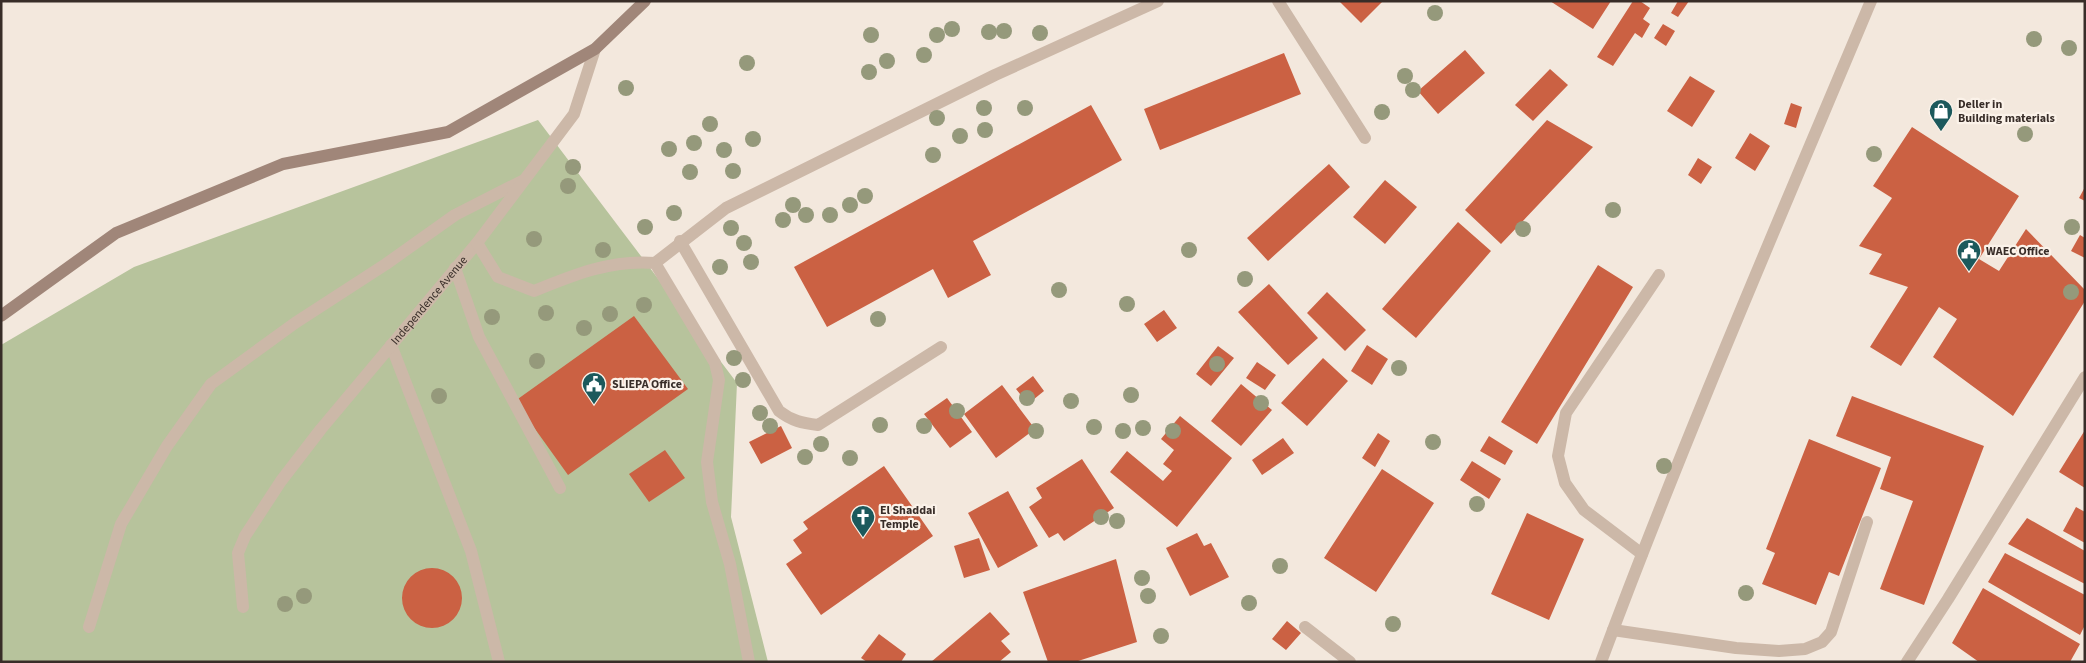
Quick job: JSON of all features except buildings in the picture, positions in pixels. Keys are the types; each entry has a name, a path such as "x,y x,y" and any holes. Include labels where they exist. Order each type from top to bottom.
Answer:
{"street":[{"name":"Independence Avenue","path":"242,607 238,553 245,536 281,481 456,268 524,180 574,114 594,49 645,1"},
{"path":"476,243 498,277 534,291 575,274 626,262 655,263 680,241 735,203 995,75 1158,1"},
{"path":"1278,1 1365,138"},
{"path":"1601,662 1642,554 1760,263 1871,1"},
{"path":"1,316 116,233 283,164 448,132 594,49"},
{"path":"89,627 121,524 167,446 210,384 295,323 386,264 455,215 524,180"},
{"path":"680,241 779,411 798,423 818,425 941,347"},
{"path":"655,263 715,362 719,380 706,462 712,502 730,564 749,662"},
{"path":"456,268 479,337 560,488"},
{"path":"1642,554 1584,510 1565,483 1558,456 1566,413 1660,275"},
{"path":"391,345 471,551 499,662"},
{"path":"1907,662 2085,377"},
{"path":"1613,630 1736,648 1779,651 1805,649 1822,642 1831,632 1867,522"},
{"path":"1305,627 1350,662"}],"green space":[{"path":"538,120 737,383 731,517 768,662 1,662 1,345 134,267"}],"place":[{"name":"Deller in Building materials","path":"1941,132"},
{"name":"WAEC Office","path":"1969,272"},
{"name":"SLIEPA Office","path":"594,405"},
{"name":"El Shaddai Temple","path":"863,538"}]}
